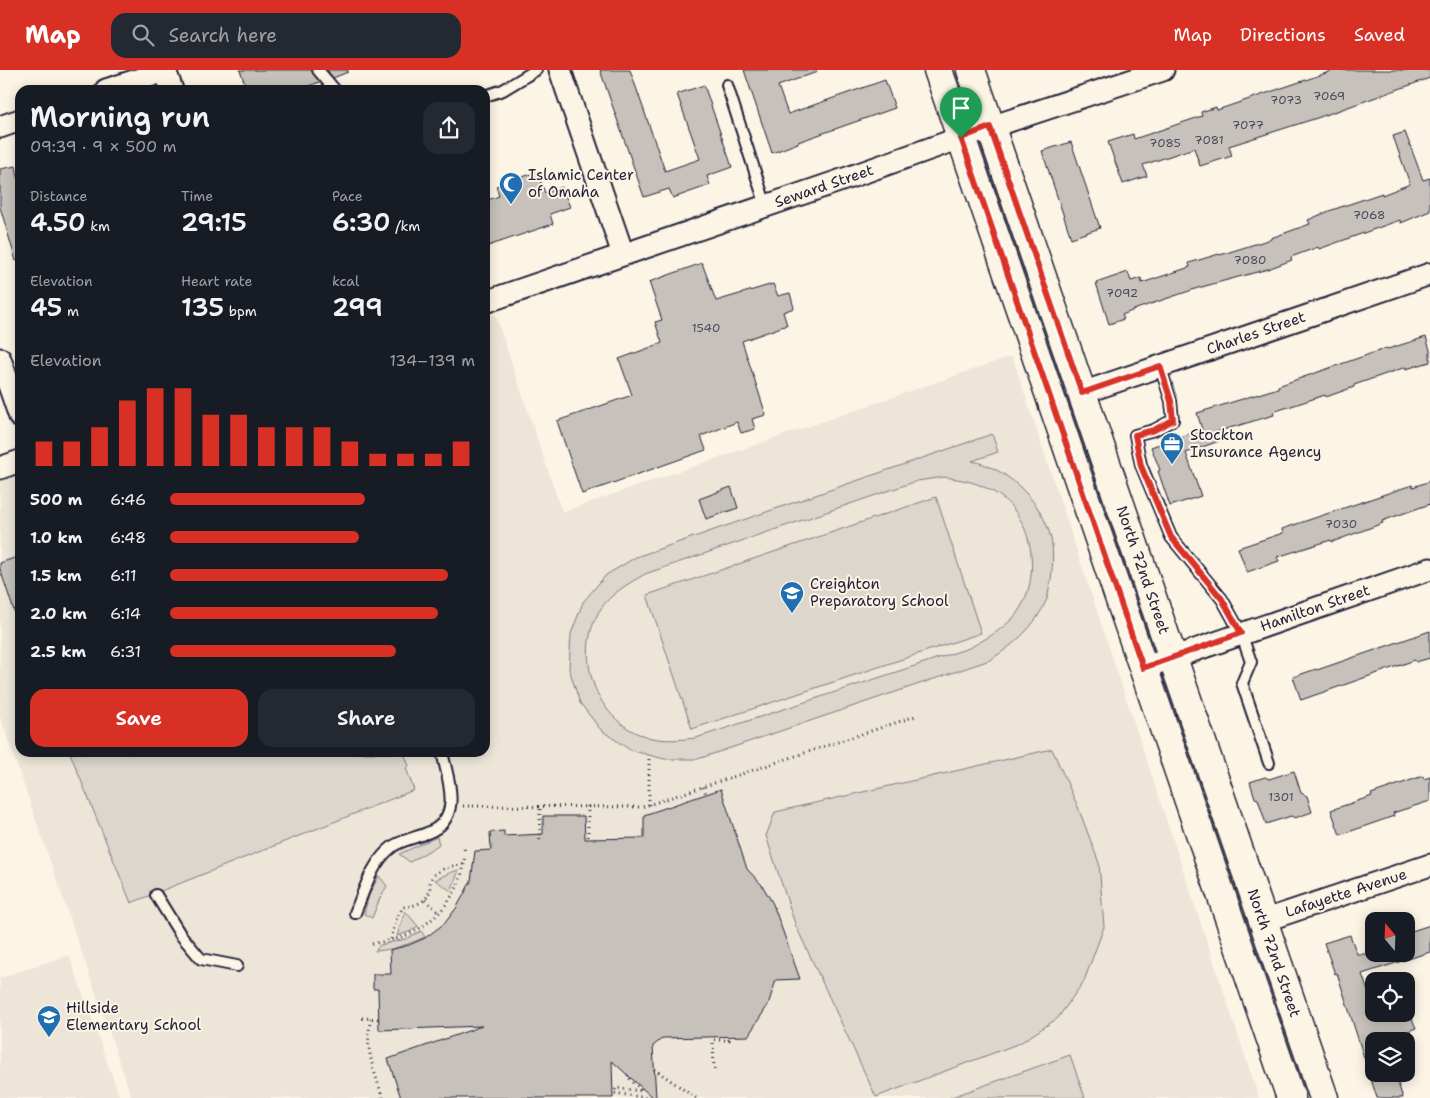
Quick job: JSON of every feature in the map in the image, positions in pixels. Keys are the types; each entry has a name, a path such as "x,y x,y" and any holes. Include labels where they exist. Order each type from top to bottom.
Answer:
{"main road":[{"path":"938,70 1291,1098"},
{"name":"North 72nd Street","path":"971,70 1324,1098"}],"street":[{"path":"560,70 623,254"},
{"name":"Seward Street","path":"490,300 990,127 1163,70"},
{"path":"129,85 167,77"},
{"path":"0,128 15,122"},
{"name":"Charles Street","path":"1082,393 1430,274"},
{"path":"0,359 15,402"},
{"path":"0,468 15,463"},
{"name":"Hamilton Street","path":"1143,668 1430,569"},
{"name":"Lafayette Avenue","path":"1263,920 1430,865"}],"lane":[{"path":"318,70 331,85"},
{"path":"490,94 503,90 536,70"},
{"path":"727,85 766,206"},
{"path":"1160,366 1171,401 1173,420 1154,430 1135,435 1141,466 1171,537 1222,599 1241,633 1251,662 1242,683 1269,763"},
{"path":"355,913 376,865 392,846 431,832 444,821 451,806 450,787 443,757"},
{"path":"156,895 180,934 201,959 237,966"}],"path":[{"path":"460,806 642,807 916,716"},
{"path":"649,755 649,804"},
{"path":"703,787 706,794"},
{"path":"540,806 540,840"},
{"path":"588,806 586,819 588,839"},
{"path":"372,944 403,937 421,928 440,912 458,885 465,854 464,845"},
{"path":"391,939 396,920 403,907 418,904 425,900 429,894 430,882 433,877 445,869 463,864"},
{"path":"425,900 440,912"},
{"path":"362,1018 379,1019"},
{"path":"371,1019 368,1028 368,1048 371,1064 383,1098"},
{"path":"714,1069 713,1040 730,1040 729,1036"},
{"path":"654,1069 696,1098"},
{"path":"628,1075 626,1076 642,1091 616,1088 614,1093 648,1098"}],"shaded area":[{"name":"Creighton Preparatory School","path":"495,314 562,512 1012,356 1259,1098 132,1098 0,716 0,480 15,475 15,757 490,757 490,316"},
{"path":"992,434 998,452 972,461 984,464 1008,477 1029,496 1044,519 1049,531 1053,555 1047,599 1037,618 1008,648 990,660 698,759 664,759 630,750 601,730 580,703 569,669 571,634 583,602 606,575 636,557","holes":["944,477 971,482 995,493 1009,504 1019,517 1026,533 1031,551 1029,587 1023,604 1013,618 1003,627 969,648 696,738 675,740 646,737 623,725 610,713 592,681 589,663 589,644 592,627 600,610 620,589 645,574 917,481"]},
{"path":"936,497 981,633 692,729 647,595"},
{"path":"1052,749 1078,807 1099,863 1104,927 1084,981 1058,1018 1020,1043 876,1097 795,924 766,836 775,812"},
{"path":"72,757 406,757 409,766 406,768 414,790 131,903"},
{"path":"437,837 439,844 410,862 399,854"},
{"path":"459,870 451,891 435,880 449,873"},
{"path":"379,876 387,886 372,918 364,914 369,895"},
{"path":"405,911 418,926 411,931 397,936"},
{"path":"421,931 425,937 401,946 375,951 380,945 406,939"},
{"name":"Hillside Elementary School","path":"69,955 120,1098 0,1098 0,978"},
{"path":"1070,1055 1085,1098 949,1098"}],"building":[{"path":"240,70 311,70 320,82 311,85 245,85"},
{"path":"327,70 348,70 348,72 333,78"},
{"path":"600,70 630,70 665,171 700,159 677,94 704,85 732,167 707,176 710,185 673,198 669,189 644,197"},
{"path":"744,70 816,70 817,72 778,86 788,114 885,80 895,108 772,153"},
{"path":"1335,70 1430,70 1430,78 1317,118 1229,146 1232,156 1200,166 1194,148 1143,165 1147,176 1123,184 1108,142 1133,134 1134,139 1202,116 1201,112 1216,107 1217,110"},
{"path":"1405,132 1423,180 1430,178 1430,211 1401,223 1400,220 1319,249 1318,247 1291,257 1292,260 1268,269 1198,288 1139,308 1122,315 1124,319 1109,324 1096,283 1128,272 1131,281 1141,278 1142,283 1190,267 1189,263 1271,239 1310,224 1308,220 1329,211 1382,193 1382,195 1410,184 1393,136"},
{"path":"1071,142 1100,228 1071,238 1042,151"},
{"path":"15,166 15,258 0,207 0,169"},
{"path":"537,172 545,193 562,187 570,207 550,214 553,224 490,245 490,199 499,196 496,186"},
{"path":"702,263 716,301 773,284 778,296 790,293 794,308 783,312 787,325 742,341 766,415 752,419 755,429 741,433 737,422 701,436 706,450 582,494 557,421 632,395 619,359 662,343 655,322 662,320 649,282"},
{"path":"1426,337 1430,350 1430,362 1406,369 1406,367 1326,397 1325,395 1273,412 1274,415 1216,432 1219,441 1186,453 1201,496 1170,506 1158,471 1160,470 1151,447 1202,429 1197,413 1278,388 1278,386 1387,348"},
{"path":"1430,481 1430,504 1382,521 1383,523 1332,542 1331,540 1277,557 1279,561 1247,572 1238,548 1283,533 1282,529 1412,485 1413,487"},
{"path":"731,487 738,508 706,519 699,499"},
{"path":"15,558 15,614 0,569 0,563"},
{"path":"1430,631 1430,658 1416,662 1415,660 1301,700 1293,677"},
{"path":"1294,771 1301,793 1307,796 1312,812 1295,818 1291,816 1266,824 1250,782 1265,777 1269,779"},
{"path":"1423,776 1424,779 1430,777 1430,801 1393,813 1394,816 1340,835 1331,810"},
{"path":"721,789 747,869 762,885 773,904 800,979 776,980 768,1005 748,1036 663,1038 653,1046 656,1098 653,1098 612,1061 613,1098 401,1098 388,1059 482,1026 379,1030 378,989 373,989 373,974 391,974 390,950 425,938 445,923 457,907 471,881 475,851 491,850 490,832 504,831 504,836 543,834 543,816 584,816 585,839 644,838 644,815"},
{"path":"1430,925 1430,952 1415,957 1415,930"},
{"path":"1350,935 1357,954 1365,954 1365,962 1399,962 1362,974 1365,983 1365,1022 1413,1022 1416,1028 1406,1032 1365,1032 1365,1060 1337,973 1335,974 1324,943"},
{"path":"1372,1082 1398,1082 1403,1098 1377,1098"}],"place":[{"name":"Islamic Center of Omaha","path":"511,205"},
{"name":"Stockton Insurance Agency","path":"1172,465"},
{"name":"Creighton Preparatory School","path":"792,614"},
{"name":"Hillside Elementary School","path":"49,1038"}],"route":[{"path":"990,127 1082,393 1160,366 1171,401 1173,420 1154,430 1135,435 1141,466 1171,537 1222,599 1241,633 1143,668 961,138 990,127"}]}
